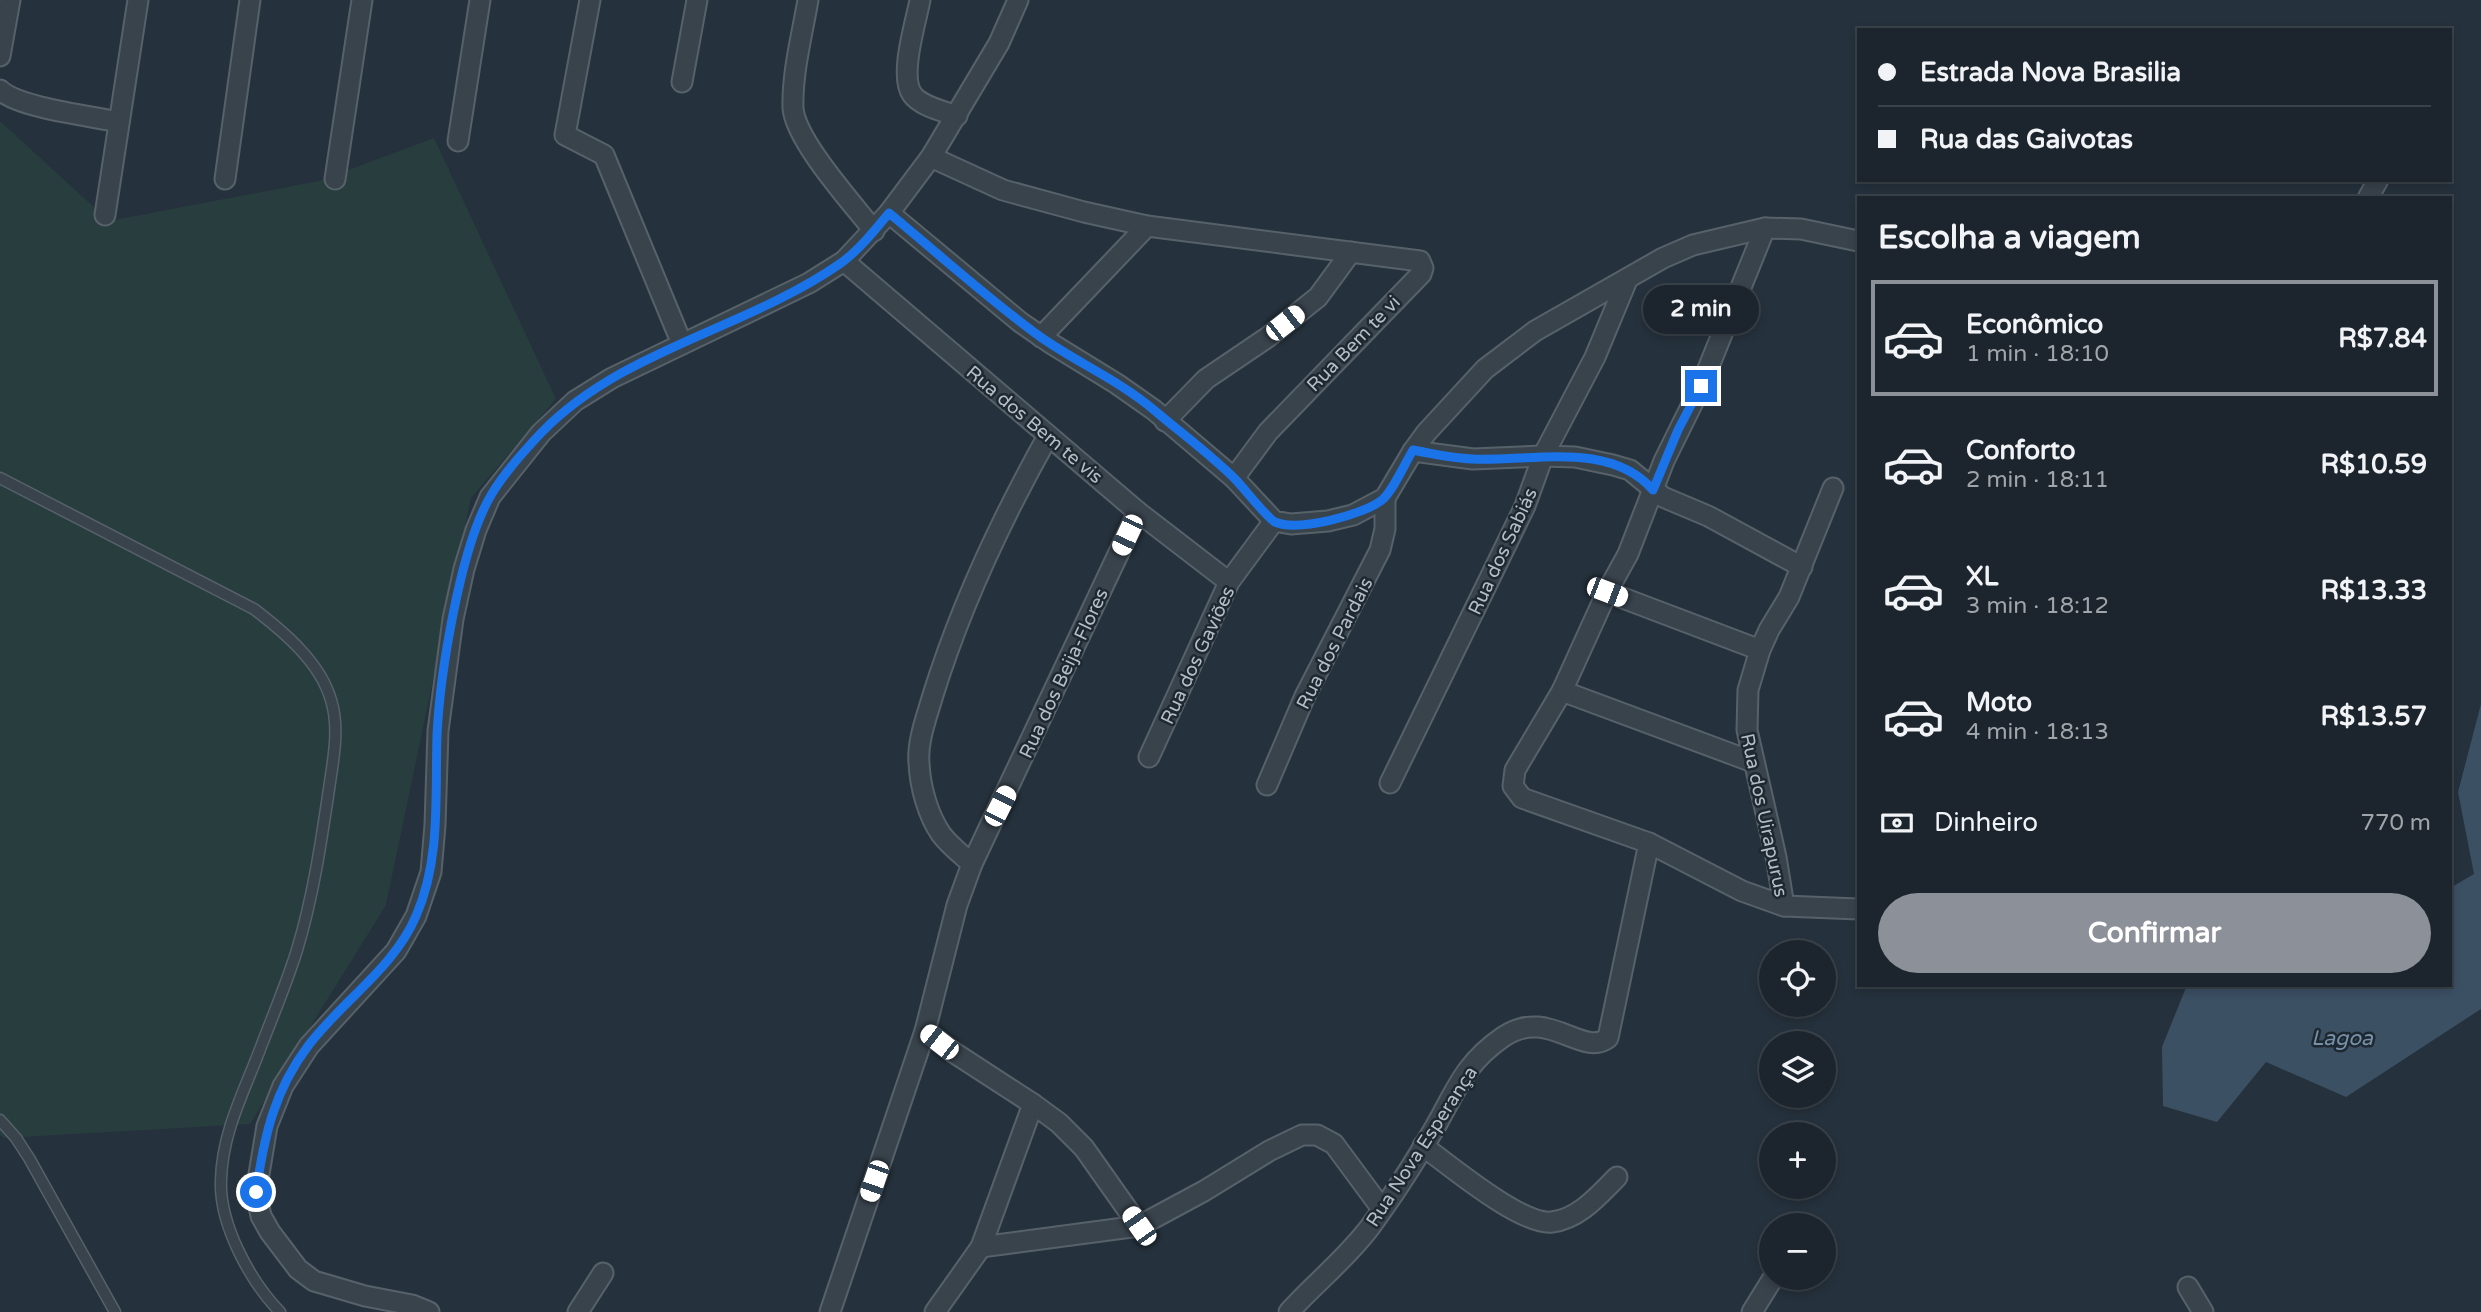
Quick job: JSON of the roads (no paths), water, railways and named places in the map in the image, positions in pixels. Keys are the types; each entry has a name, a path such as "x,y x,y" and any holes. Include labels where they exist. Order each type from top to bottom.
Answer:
{"street":[{"path":"0,56 10,0"},
{"path":"105,215 138,0"},
{"path":"225,179 250,0"},
{"path":"335,179 362,0"},
{"path":"458,141 480,0"},
{"path":"590,0 565,135 604,155 682,344"},
{"path":"682,82 697,0"},
{"path":"808,0 793,111 815,155 874,231"},
{"path":"920,0 906,77 909,87 912,95 921,102 957,116"},
{"path":"429,1312 412,1305 365,1296 314,1281 286,1255 261,1216 256,1192 267,1126 283,1086 309,1046 396,951 416,916 431,872 438,731 453,620 464,569 490,497 541,433 575,401 612,378 809,283 844,261 874,231 931,157 999,43 1018,0"},
{"path":"0,90 8,97 23,103 119,122"},
{"name":"Rua Bem te vi","path":"931,157 980,181 1020,196 1147,226 1420,261 1423,268 1421,274 1268,432 1234,478"},
{"path":"889,213 1041,337 1154,410 1234,478 1274,522 1291,524 1328,521 1353,514 1385,498 1413,450 1485,369 1535,331 1663,258 1693,245 1765,228 1801,229 1857,241"},
{"path":"1041,337 1147,226"},
{"path":"1753,762 1562,691 1607,592 1628,554 1678,430 1701,386 1765,228"},
{"path":"1165,421 1206,379 1268,337 1318,297 1351,252"},
{"name":"Rua dos Bem te vis","path":"844,261 1138,512 1229,582"},
{"name":"Rua dos Sabiás","path":"1390,783 1520,519 1543,456 1595,358 1627,280"},
{"path":"972,864 942,835 930,813 918,760 921,742 945,657 1002,522 1048,436"},
{"path":"1413,450 1473,459 1575,457 1614,465 1643,479 1663,497 1708,516 1802,567"},
{"name":"Rua dos Uirapurus","path":"1784,906 1776,857 1753,762 1746,706 1753,668 1760,650 1789,597 1833,488"},
{"name":"Rua dos Pardais","path":"1268,785 1305,696 1376,559 1385,529 1385,498"},
{"name":"Rua dos Beija-Flores","path":"830,1312 925,1031 957,905 972,864 1138,512"},
{"name":"Rua dos Gaviões","path":"1149,757 1229,582 1274,522"},
{"path":"1607,592 1760,650"},
{"name":"Rua dos Uirapurus","path":"1562,691 1515,770 1513,786 1522,798 1649,842 1742,891 1784,906 1857,909"},
{"name":"Rua Nova Esperança","path":"1289,1312 1351,1250 1382,1209 1423,1146 1464,1073 1485,1050 1525,1026 1538,1026 1597,1044 1608,1038 1649,842"},
{"path":"925,1031 1059,1123 1084,1149 1139,1226"},
{"path":"935,1312 981,1247 1033,1104"},
{"path":"981,1247 1139,1226 1204,1191 1269,1151 1302,1135 1317,1135 1334,1144 1382,1209"},
{"path":"1423,1146 1489,1194 1540,1223 1562,1219 1592,1203 1617,1177"},
{"path":"578,1312 603,1273"},
{"path":"2188,1287 2203,1312"},
{"path":"1752,1312 1766,1290"}],"lane":[{"path":"0,478 254,609 282,630 303,653 321,678 331,699 336,740 317,869 297,950 237,1104 226,1143 220,1181 226,1218 244,1262 280,1312"},
{"path":"0,1120 29,1158 115,1312"}],"water":[{"name":"Lagoa","path":"2481,704 2481,1009 2346,1097 2266,1062 2217,1122 2163,1106 2162,1047 2186,987 2452,987 2452,887 2474,874 2458,792"}]}
